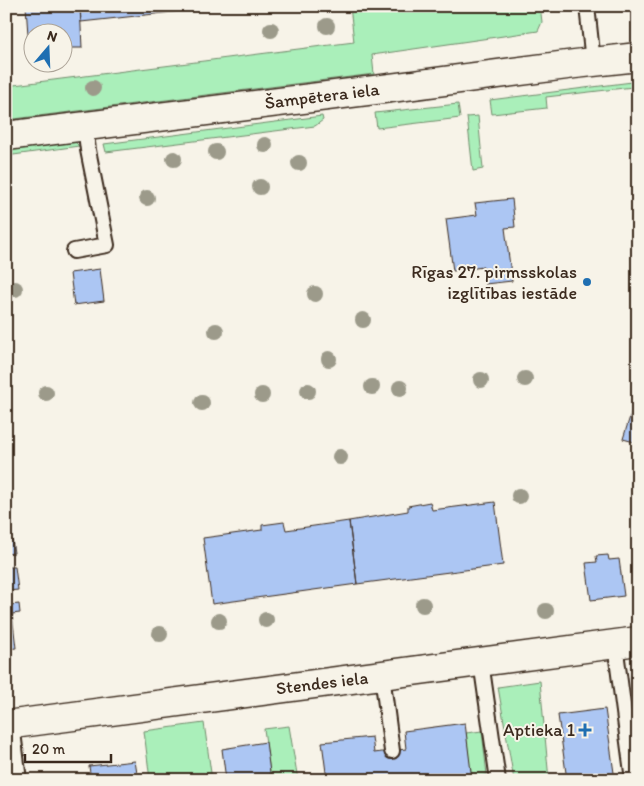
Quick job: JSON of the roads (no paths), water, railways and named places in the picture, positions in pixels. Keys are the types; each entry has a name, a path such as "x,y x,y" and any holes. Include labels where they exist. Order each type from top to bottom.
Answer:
{"street":[{"name":"Šampētera iela","path":"6,136 638,57"},
{"name":"Stendes iela","path":"9,724 626,643"}],"lane":[{"path":"587,6 593,62"},
{"path":"74,251 107,245 85,126"},
{"path":"626,643 634,780"},
{"path":"481,662 498,780"},
{"path":"382,675 392,751"},
{"path":"9,724 19,780"}],"place":[{"name":"Rīgas 27. pirmsskolas izglītības iestāde","path":"587,282"},
{"name":"Aptieka 1","path":"585,730"}]}
